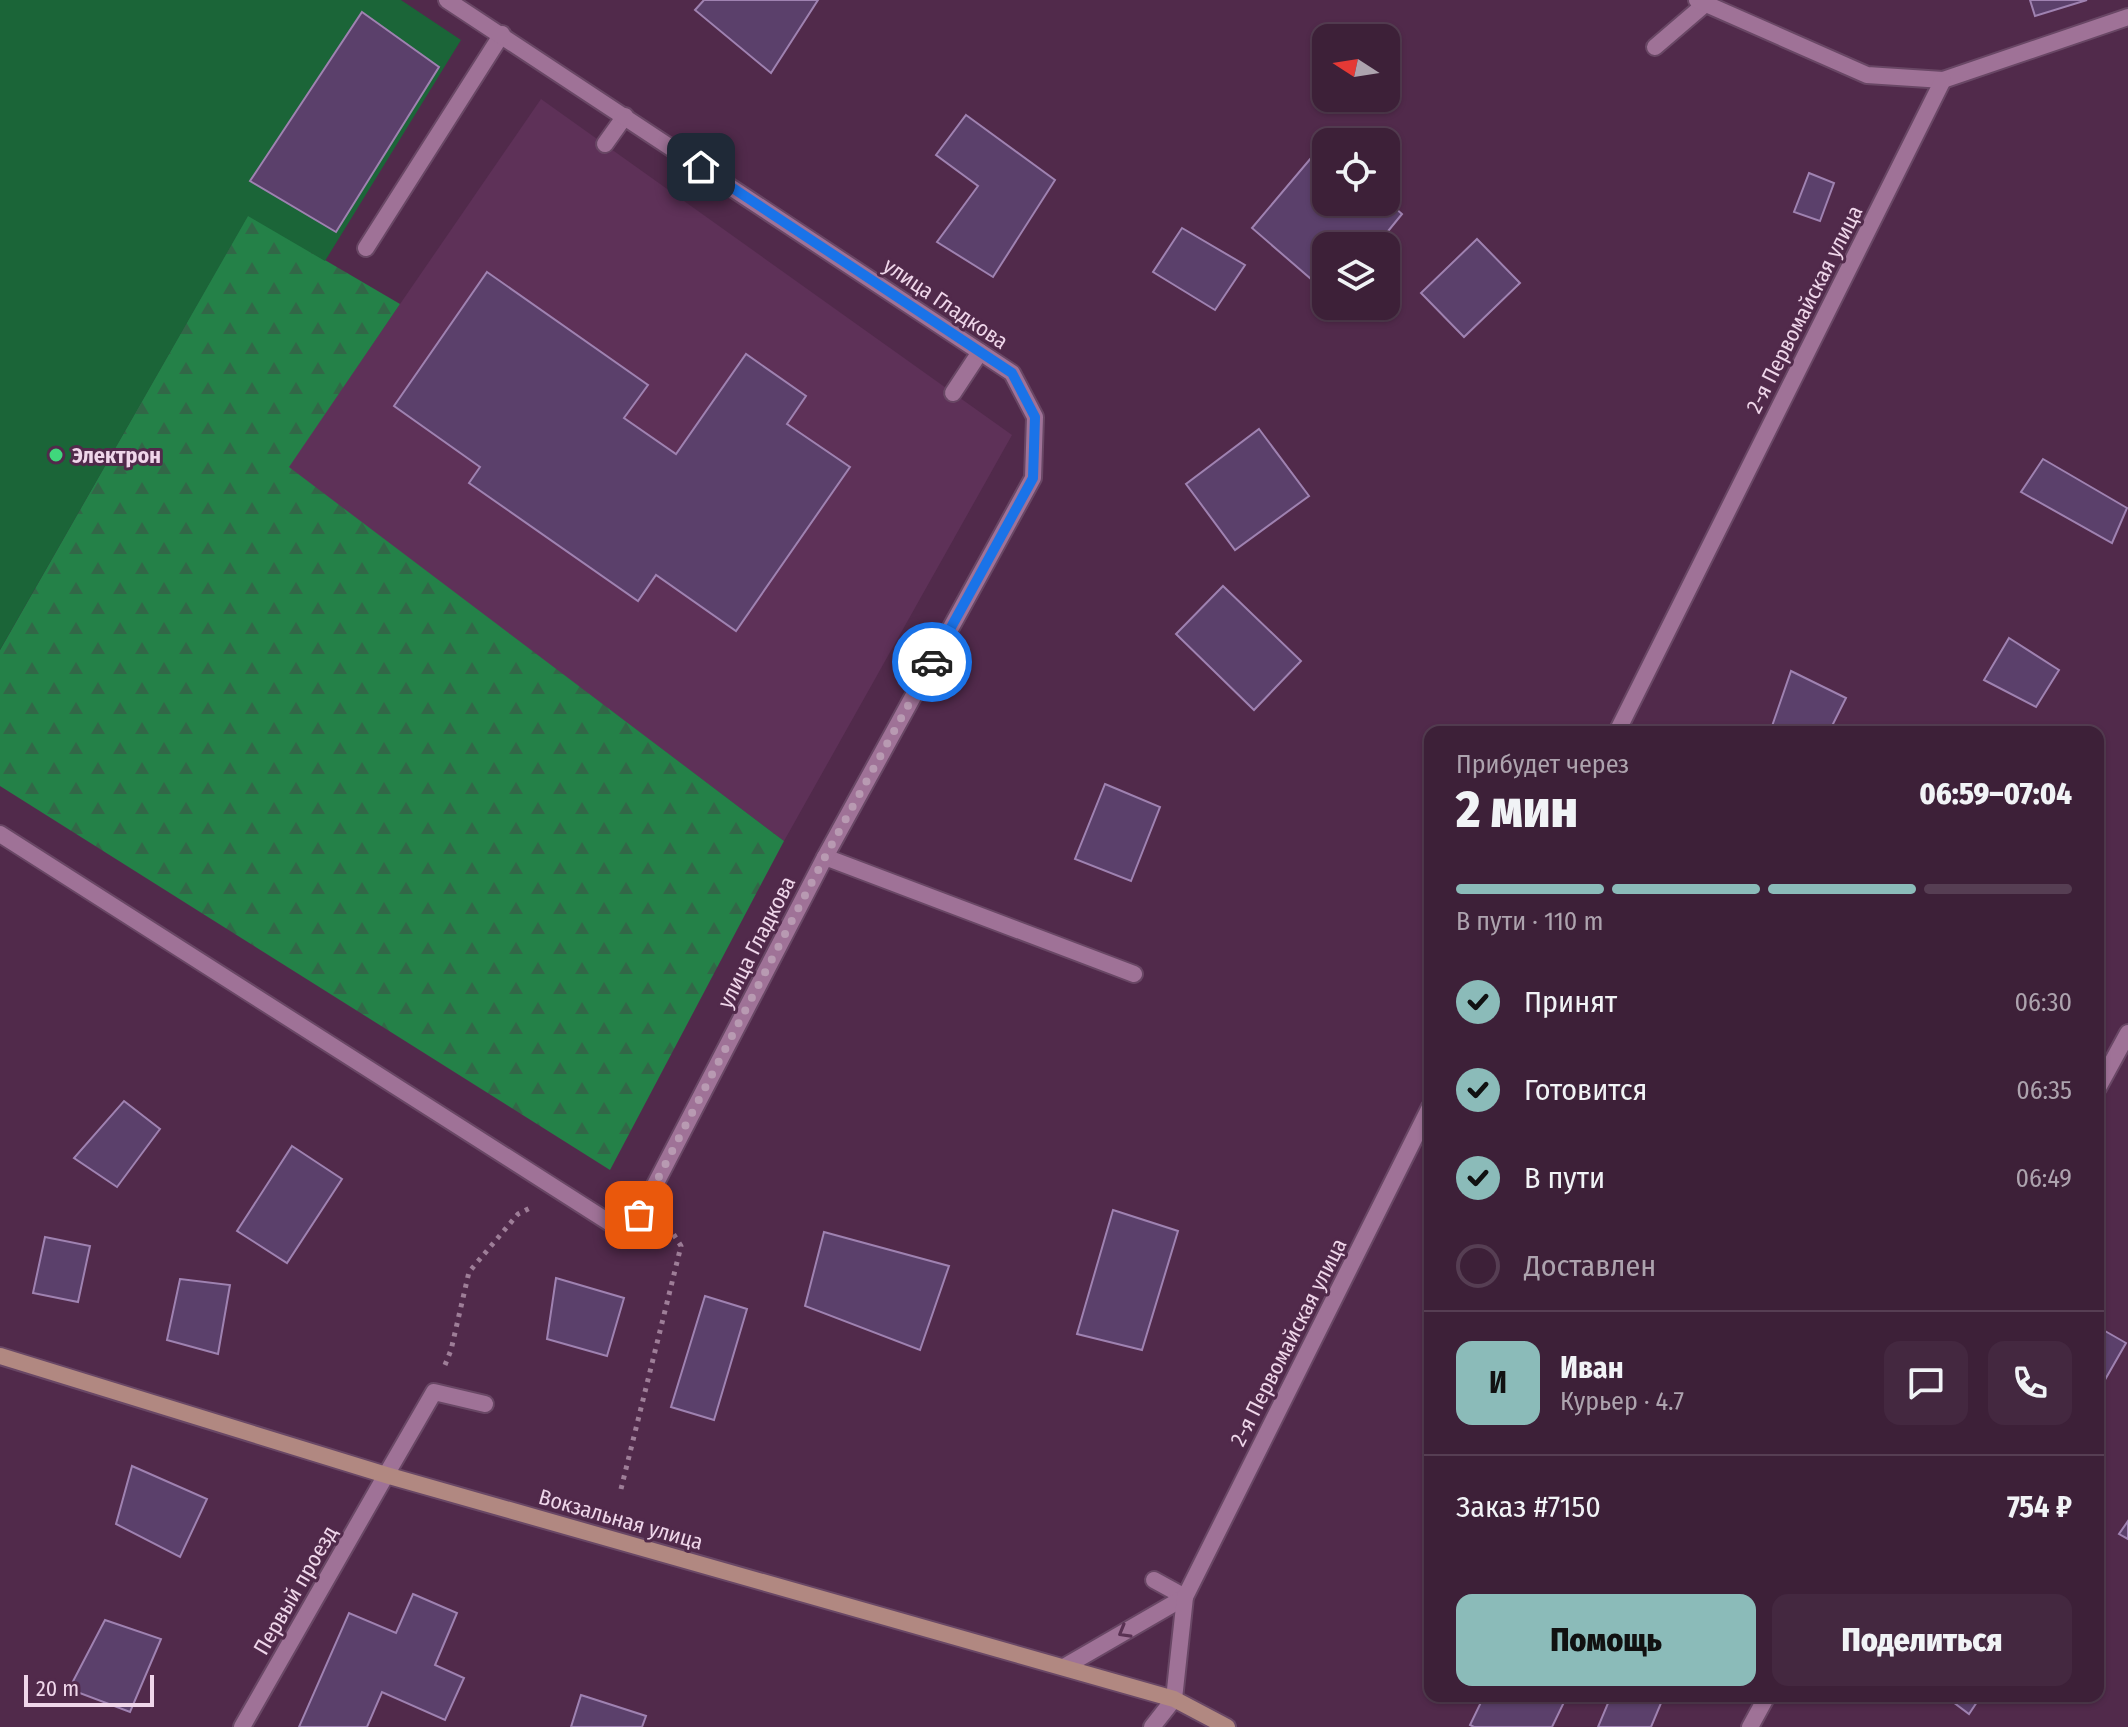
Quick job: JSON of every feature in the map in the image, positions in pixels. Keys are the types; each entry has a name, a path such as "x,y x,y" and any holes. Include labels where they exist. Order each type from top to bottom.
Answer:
{"street":[{"name":"улица Гладкова","path":"447,0 1012,373 1035,417 1033,478 825,857 629,1235 561,1192"},
{"path":"1655,47 1700,2 1867,75 1943,80 2128,17"},
{"path":"366,248 502,34"},
{"name":"2-я Первомайская улица","path":"1620,726 1943,80"},
{"path":"605,144 625,116"},
{"path":"953,393 980,352"},
{"path":"0,834 561,1192"},
{"path":"825,857 1134,974"},
{"path":"2104,1077 2128,1033"},
{"name":"2-я Первомайская улица","path":"1174,1699 1185,1597 1424,1119"},
{"name":"Вокзальная улица","path":"0,1356 386,1475 1174,1699 1227,1727"},
{"path":"434,1392 485,1404"},
{"name":"Первый проезд","path":"242,1727 434,1392"},
{"path":"1154,1580 1185,1597"},
{"path":"1064,1667 1185,1597"},
{"path":"1152,1727 1174,1699"},
{"path":"1750,1727 1764,1702"}],"path":[{"path":"434,1392 451,1350 469,1272 518,1214 561,1192"},
{"path":"621,1489 681,1246 650,1196"}],"shaded area":[{"path":"541,99 1012,435 784,841 288,467"}],"green space":[{"name":"Электрон","path":"0,0 401,0 461,40 325,261 248,216 0,650"},
{"path":"248,215 400,304 289,467 784,841 610,1170 0,786 0,650"}],"building":[{"path":"704,0 818,0 771,73 695,10"},
{"path":"2030,0 2087,0 2035,16"},
{"path":"362,12 439,67 336,232 250,181"},
{"path":"966,115 1055,180 993,277 937,242 978,186 936,155"},
{"path":"1312,157 1312,216 1402,214 1387,232 1312,232 1312,280 1252,228"},
{"path":"1809,173 1834,183 1820,221 1794,212"},
{"path":"1182,228 1245,265 1215,310 1153,272"},
{"path":"1477,239 1520,283 1464,337 1421,293"},
{"path":"487,272 648,385 624,418 676,454 746,354 806,396 787,424 850,467 736,631 656,575 638,601 469,483 480,467 394,406"},
{"path":"1259,429 1309,496 1235,550 1186,484"},
{"path":"2043,459 2127,508 2112,543 2021,492"},
{"path":"1223,586 1301,661 1254,710 1176,634"},
{"path":"2009,638 2059,670 2036,707 1984,680"},
{"path":"1791,671 1846,698 1832,726 1772,726"},
{"path":"1105,784 1160,807 1131,881 1075,859"},
{"path":"124,1101 160,1129 117,1187 74,1158"},
{"path":"292,1146 342,1179 287,1263 237,1231"},
{"path":"1113,1210 1178,1231 1142,1350 1077,1334"},
{"path":"824,1232 949,1266 920,1350 805,1306"},
{"path":"45,1237 90,1246 78,1302 33,1293"},
{"path":"556,1278 624,1298 607,1356 547,1339"},
{"path":"180,1279 230,1285 218,1354 167,1340"},
{"path":"705,1296 747,1309 714,1420 671,1407"},
{"path":"2104,1330 2126,1343 2104,1382"},
{"path":"132,1466 207,1499 180,1557 116,1524"},
{"path":"2128,1521 2128,1539 2119,1534"},
{"path":"413,1594 457,1613 435,1665 464,1678 445,1720 382,1692 367,1727 299,1727 349,1613 396,1633"},
{"path":"105,1620 161,1639 130,1712 69,1689"},
{"path":"581,1695 646,1716 642,1727 571,1727"},
{"path":"1481,1702 1564,1702 1552,1727 1470,1725"},
{"path":"1608,1702 1661,1702 1651,1727 1598,1727"},
{"path":"1953,1702 1977,1702 1969,1714"}],"way so far":[{"path":"639,1215 825,857 932,662"}],"place":[{"name":"Электрон","path":"56,455"}],"route":[{"path":"701,167 1012,373 1035,417 1033,478 932,662"}]}
